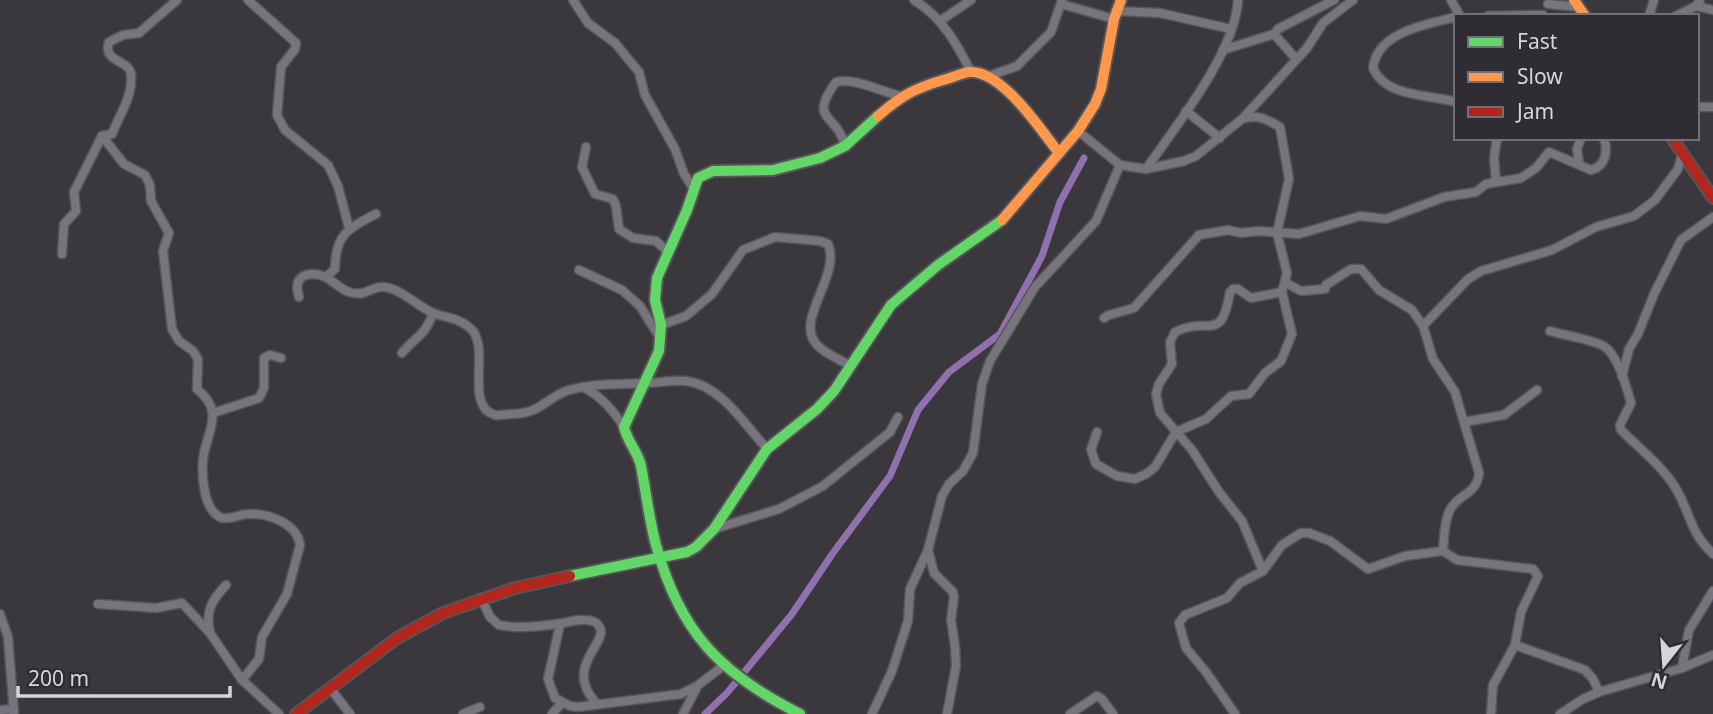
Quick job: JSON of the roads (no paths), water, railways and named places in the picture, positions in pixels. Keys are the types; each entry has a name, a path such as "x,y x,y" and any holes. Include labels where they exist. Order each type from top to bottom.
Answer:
{"street":[{"path":"102,136 112,134 128,98 131,78 128,68 109,54 109,42 123,35 139,33 177,0"},
{"path":"248,0 296,43 295,49 281,67 277,115 285,130 328,165 338,186 349,228"},
{"path":"573,0 588,23 615,43 639,72 646,95 693,188"},
{"path":"915,0 940,22 960,49 971,72"},
{"path":"940,22 971,0"},
{"path":"296,714 397,638 443,613 481,598 592,571 661,558 696,547 714,529 767,449 825,401 891,305 938,265 1003,220 1078,131 1101,89 1115,15 1121,0"},
{"path":"1146,169 1212,73 1231,29 1238,0"},
{"path":"1223,50 1274,34 1278,29 1334,0"},
{"path":"1078,131 1120,165 1146,169 1184,162 1196,156 1242,119 1307,48 1326,19 1353,0"},
{"path":"989,76 1017,66 1051,32 1061,2 1115,15 1160,13 1231,29"},
{"path":"1548,2 1579,7"},
{"path":"1679,14 1698,3 1713,10"},
{"path":"1454,17 1409,30 1398,36 1376,56 1373,68 1379,79 1390,88 1454,102"},
{"path":"1274,34 1296,58"},
{"path":"624,427 656,358 661,339 655,291 660,266 687,210 693,188 704,173 773,170 820,158 845,146 901,96 923,86 971,72 989,76 1026,110 1059,153"},
{"path":"845,146 842,136 822,106 836,82 852,81 883,93 901,96"},
{"path":"1186,111 1220,138"},
{"path":"1097,432 1091,450 1096,464 1116,476 1135,479 1155,467 1176,432 1206,419 1231,396 1249,394 1265,373 1281,361 1292,334 1284,287 1287,273 1277,233 1289,179 1280,127 1260,117 1242,119"},
{"path":"62,254 64,223 74,214 76,208 74,192 102,136"},
{"path":"102,136 124,164 140,171 149,180 151,201 169,233 163,257 173,334 196,354 200,370 197,389 209,401 213,413 203,461 208,505 222,518 246,514 264,515 279,520 295,531 300,545 286,594 262,637 259,659 242,680"},
{"path":"1496,181 1494,158 1497,140"},
{"path":"1579,164 1577,149 1580,140"},
{"path":"1104,318 1134,308 1199,235 1228,230 1307,233 1360,216 1386,219 1444,197 1476,192 1486,184 1521,178 1536,168 1549,152 1591,170 1601,165 1606,152 1604,140"},
{"path":"1673,140 1713,198"},
{"path":"586,147 582,167 595,194 613,199 619,229 633,238 656,241 667,251"},
{"path":"1423,326 1468,279 1481,271 1552,250 1595,227 1634,216 1655,200 1678,169 1682,155"},
{"path":"872,714 892,671 908,621 910,589 928,550 945,489 963,471 973,453 982,384 990,361 1035,287 1096,220 1120,165"},
{"path":"326,277 335,269 338,247 349,228 376,214"},
{"path":"1622,376 1629,349 1681,240 1713,217"},
{"path":"661,325 686,316 712,294 743,250 775,237 820,241 828,244 830,256 825,284 812,315 811,334 822,348 851,366"},
{"path":"1264,571 1242,521 1219,492 1192,450 1160,413 1156,394 1172,364 1170,342 1172,336 1182,328 1213,327 1219,324 1233,289 1238,289 1251,298 1284,287 1301,292 1325,289 1326,285 1351,269 1362,269 1378,290 1412,310 1423,326 1433,359 1455,392 1479,481 1449,512 1443,551"},
{"path":"579,270 622,290 640,306 661,339"},
{"path":"299,297 298,284 307,273 313,272 326,277 348,293 385,287 433,313 454,318 471,328 477,336 480,351 478,388 488,410 494,415 526,414 558,395 583,387 674,380 703,385 723,401 767,449"},
{"path":"402,353 413,340 425,333 433,313"},
{"path":"1550,331 1605,347 1610,352 1631,403 1620,425 1621,430 1665,474 1684,504 1691,527 1713,554"},
{"path":"213,413 259,398 264,388 264,358 270,355 281,358"},
{"path":"583,387 609,404 624,427 628,443 641,463 644,496 661,558 674,600 688,625 725,669 772,702 800,714"},
{"path":"1464,422 1504,415 1537,390"},
{"path":"714,529 779,509 823,486 890,432 898,417"},
{"path":"1235,714 1186,648 1179,623 1185,615 1227,598 1240,583 1264,571 1282,545 1301,533 1309,533 1330,541 1368,569 1405,556 1443,551 1457,560 1533,569 1538,576 1519,618 1515,645 1493,685 1491,714"},
{"path":"928,550 934,573 953,592 954,597 951,620 956,666 947,714"},
{"path":"210,633 207,620 209,607 226,585"},
{"path":"1682,668 1689,630 1713,591"},
{"path":"481,598 490,617 499,625 560,624 583,619 601,627 601,634 586,663 583,682 586,693 596,703"},
{"path":"98,604 152,608 183,603 210,633 242,680 279,714"},
{"path":"0,614 8,637 14,712 0,710"},
{"path":"560,624 548,679 555,698 562,703 578,707 681,694 725,669"},
{"path":"1515,645 1585,670 1599,692"},
{"path":"1560,714 1599,692 1682,668 1713,655"},
{"path":"683,714 697,686"},
{"path":"330,688 350,714"},
{"path":"1070,714 1097,696 1113,714"},
{"path":"552,714 562,703"},
{"path":"463,714 480,707"}],"waterway":[{"path":"705,714 727,693 792,614 890,476 918,410 949,372 1000,334 1042,256 1060,202 1084,158"}]}
